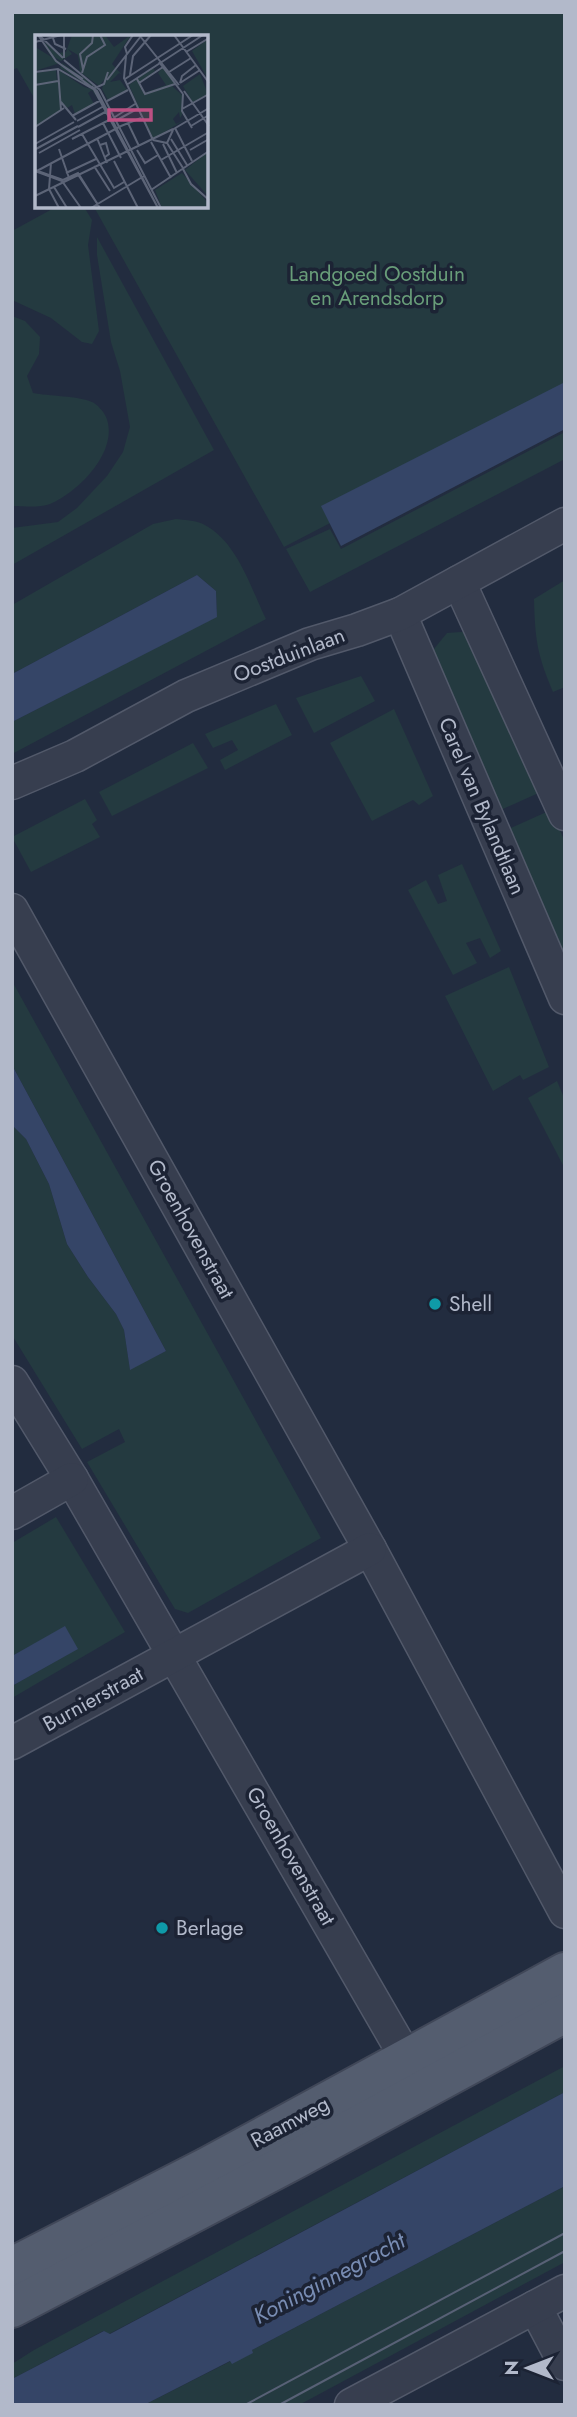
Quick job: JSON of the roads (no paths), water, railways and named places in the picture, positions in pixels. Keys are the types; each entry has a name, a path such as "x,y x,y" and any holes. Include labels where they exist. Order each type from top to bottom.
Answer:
{"main road":[{"name":"Raamweg","path":"12,2267 207,2167 565,1972"},
{"name":"Raamweg","path":"12,2308 296,2160 565,2013"}],"street":[{"name":"Oostduinlaan","path":"12,783 75,756 187,696 310,644 400,614 565,524"},
{"path":"459,582 565,814"},
{"name":"Carel van Bylandtlaan","path":"400,614 565,998"},
{"name":"Groenhovenstraat","path":"12,910 370,1549 565,1912"},
{"name":"Groenhovenstraat","path":"12,1382 72,1479 407,2059"},
{"path":"12,1513 72,1479"},
{"path":"173,1654 228,1628 370,1549"},
{"name":"Burnierstraat","path":"12,1743 173,1654"},
{"path":"351,2405 565,2291"},
{"path":"535,2307 565,2364"}],"water":[{"path":"565,382 565,429 341,546 321,506"},
{"path":"197,575 216,591 217,617 12,722 12,674"},
{"path":"12,1065 166,1351 130,1370 124,1330 116,1314 67,1244 49,1184 26,1139 12,1125"},
{"path":"65,1626 78,1649 12,1686 12,1656"},
{"name":"Koninginnegracht","path":"565,2092 565,2186 252,2350 253,2353 232,2364 230,2361 144,2405 12,2405 12,2379 104,2331 110,2334"}],"tram line":[{"path":"245,2405 565,2233"},
{"path":"279,2405 565,2251"}],"place":[{"name":"Shell","path":"435,1304"},
{"name":"Berlage","path":"162,1928"}],"park label":[{"name":"Landgoed Oostduin en Arendsdorp","path":"377,286"}]}
